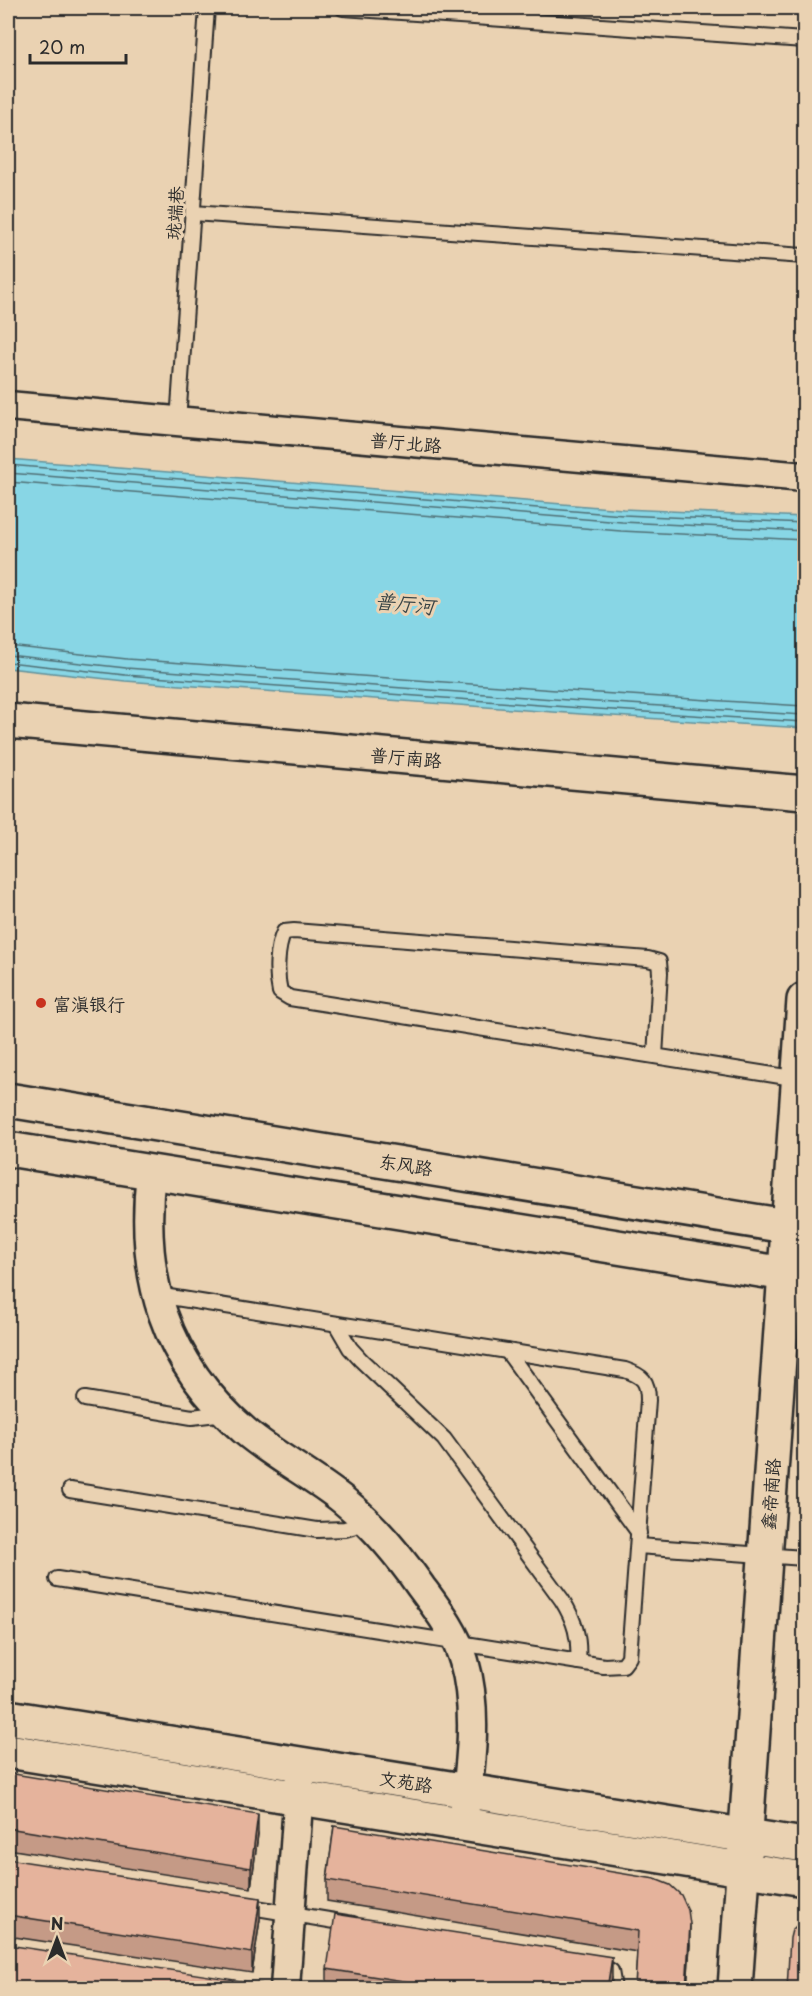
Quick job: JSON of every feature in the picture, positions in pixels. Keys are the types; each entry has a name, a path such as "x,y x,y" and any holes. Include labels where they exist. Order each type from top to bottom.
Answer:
{"street":[{"name":"普厅北路","path":"8,406 804,477"},
{"name":"普厅南路","path":"8,721 804,793"},
{"name":"鑫帝南路","path":"735,1989 766,1555 795,1276 799,1080 804,1000"},
{"name":"东风路","path":"8,1100 796,1227"},
{"path":"8,1149 795,1276"},
{"path":"151,1172 147,1204 147,1237 151,1269 169,1330 184,1359 202,1386 247,1432 341,1499 369,1522 393,1549 444,1618 458,1643 468,1680 471,1717 471,1755 462,1824"},
{"name":"文苑路","path":"8,1717 804,1845"},
{"name":"文苑路","path":"8,1751 804,1879"},
{"path":"285,1989 300,1764"}],"lane":[{"name":"珑端巷","path":"178,421 207,8"},
{"path":"343,8 804,40"},
{"path":"193,213 804,256"},
{"path":"655,1056 659,962 648,959 294,931 284,932 280,940 277,981 280,992 290,998 799,1080"},
{"path":"57,1579 614,1667 623,1665 629,1657 648,1400 648,1390 644,1380 624,1370 157,1295"},
{"path":"336,1324 360,1360 450,1445 562,1600 577,1630 578,1662"},
{"path":"507,1351 638,1540 804,1558"},
{"path":"85,1399 192,1417 223,1410"},
{"path":"70,1490 317,1530 345,1529 369,1522"},
{"path":"231,1904 372,1927"},
{"path":"581,1960 602,1965 611,1971 614,1989"}],"water":[{"name":"普厅河","path":"8,459 623,509 804,517 804,728 125,681 8,668"}],"building":[{"path":"8,1773 258,1814 251,1868 8,1828"},
{"path":"334,1826 655,1879 670,1885 681,1895 688,1910 690,1924 686,1989 635,1989 638,1931 327,1880"},
{"path":"8,1859 260,1898 252,1953 8,1915"},
{"path":"335,1914 612,1957 607,1989 454,1989 327,1969"},
{"path":"804,1919 804,1989 787,1989 790,1938 792,1930"},
{"path":"8,1945 261,1984 260,1989 8,1989"}],"place":[{"name":"富滇银行","path":"41,1003"}]}
